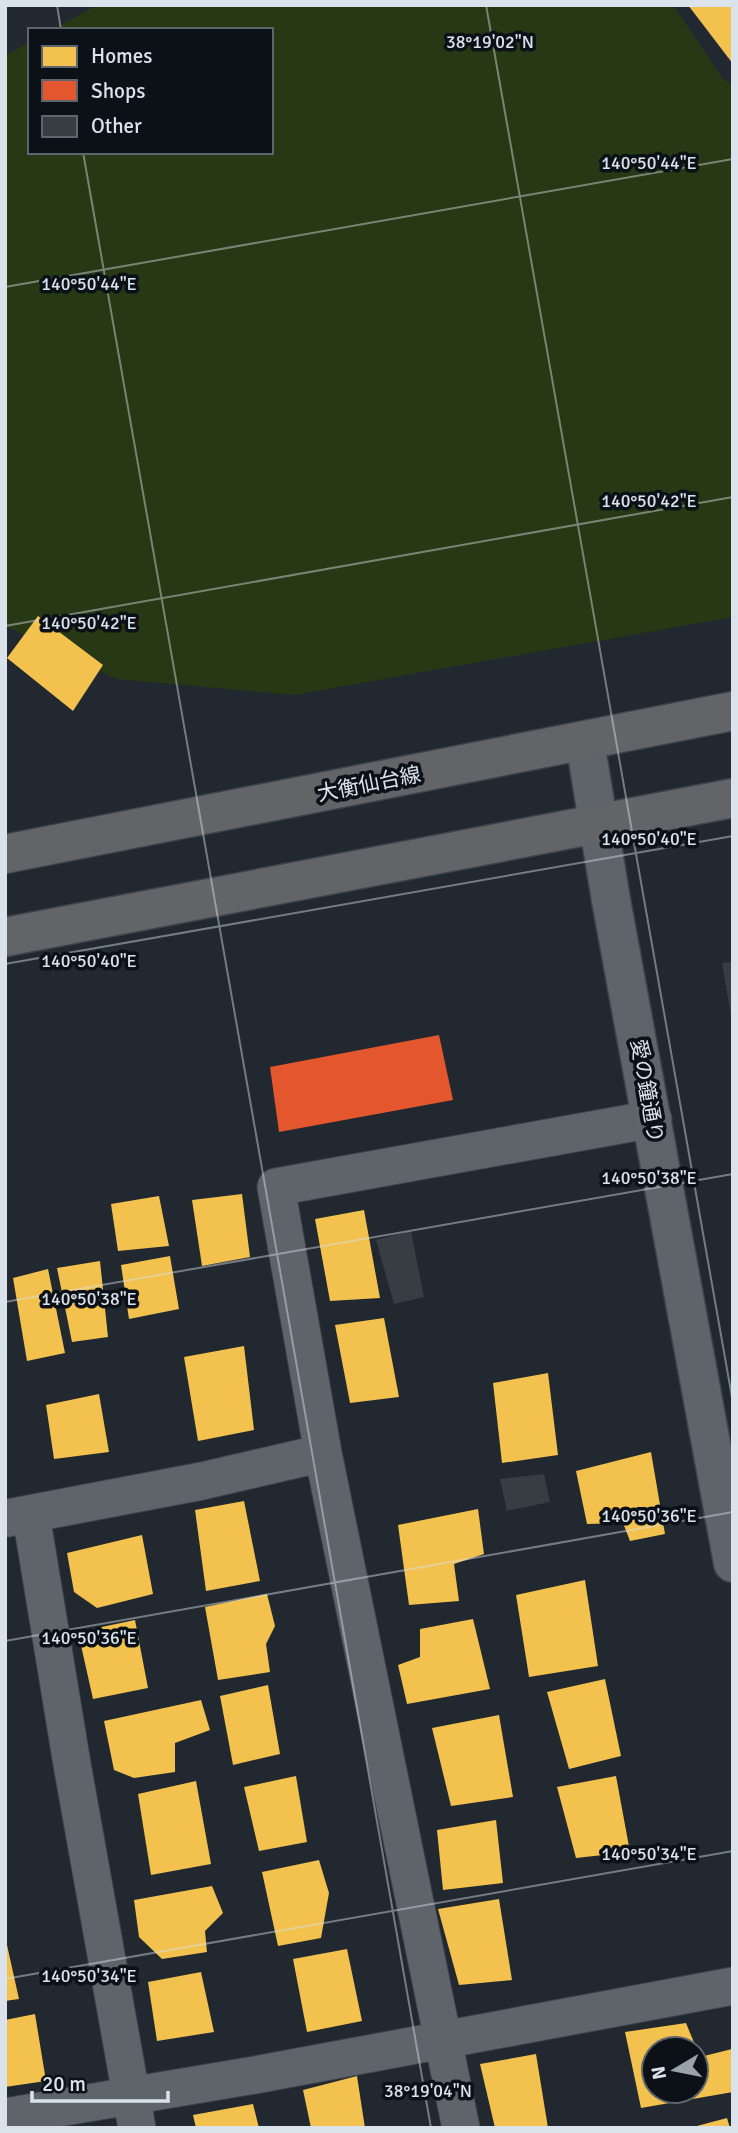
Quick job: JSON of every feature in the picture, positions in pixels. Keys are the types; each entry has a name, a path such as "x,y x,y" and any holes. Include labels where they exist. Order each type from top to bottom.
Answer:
{"main road":[{"name":"大衡仙台線","path":"5,854 733,711"},
{"path":"5,937 599,826 733,798"}],"street":[{"name":"愛の鐘通り","path":"586,742 733,1563"},
{"path":"461,2128 323,1453 276,1187 653,1119"},
{"path":"134,2112 18,1516 323,1453"},
{"path":"5,2118 134,2112 442,2039 733,1986"}],"green space":[{"path":"97,5 673,5 723,79 733,85 733,617 294,695 116,679 5,626 5,55 28,43 28,154 273,154 273,28 56,28"}],"building: Homes":[{"path":"688,5 733,5 733,64"},
{"path":"38,616 103,665 73,711 7,658"},
{"path":"242,1194 250,1257 202,1266 192,1200"},
{"path":"159,1196 169,1246 118,1251 111,1204"},
{"path":"364,1210 380,1298 330,1301 315,1219"},
{"path":"170,1256 179,1309 129,1319 121,1265"},
{"path":"100,1261 108,1337 72,1342 57,1268"},
{"path":"48,1269 65,1353 27,1361 13,1278"},
{"path":"384,1318 399,1397 350,1403 335,1325"},
{"path":"244,1346 254,1430 198,1441 184,1357"},
{"path":"548,1373 558,1455 502,1463 493,1383"},
{"path":"99,1394 109,1452 54,1459 46,1405"},
{"path":"651,1452 665,1534 630,1541 623,1523 587,1524 576,1471"},
{"path":"244,1501 260,1581 206,1591 195,1510"},
{"path":"478,1509 484,1554 454,1564 459,1601 409,1605 398,1525"},
{"path":"142,1535 153,1594 97,1608 74,1592 67,1553"},
{"path":"585,1580 598,1666 529,1677 516,1595"},
{"path":"267,1594 275,1626 266,1644 270,1672 218,1680 205,1607"},
{"path":"473,1619 490,1689 407,1704 398,1665 420,1657 420,1629"},
{"path":"135,1620 148,1688 93,1699 78,1632"},
{"path":"605,1679 621,1756 569,1769 547,1692"},
{"path":"268,1685 280,1754 233,1765 220,1696"},
{"path":"201,1700 210,1730 175,1743 175,1772 134,1778 114,1770 104,1721"},
{"path":"499,1715 513,1797 451,1806 432,1728"},
{"path":"296,1776 307,1842 259,1851 244,1787"},
{"path":"616,1776 630,1852 576,1858 557,1787"},
{"path":"196,1781 211,1864 151,1875 138,1794"},
{"path":"496,1820 503,1883 443,1890 437,1830"},
{"path":"319,1860 329,1893 321,1938 278,1946 262,1872"},
{"path":"212,1886 223,1913 205,1931 207,1952 162,1959 139,1937 134,1900"},
{"path":"499,1899 512,1980 459,1985 438,1909"},
{"path":"5,1936 19,1999 5,2001"},
{"path":"347,1949 362,2021 307,2032 293,1959"},
{"path":"201,1972 214,2032 157,2041 148,1982"},
{"path":"35,2014 46,2081 5,2087 5,2020"},
{"path":"686,2023 691,2035 640,2035 640,2103 625,2032"},
{"path":"732,2049 733,2092 710,2096 710,2054"},
{"path":"536,2054 548,2128 495,2128 480,2064"},
{"path":"357,2076 365,2128 311,2128 303,2090"},
{"path":"253,2104 259,2128 196,2128 193,2115"},
{"path":"727,2118 730,2128 693,2128 693,2127"}],"building: Shops":[{"path":"439,1035 453,1100 279,1132 270,1067"}],"building: Other":[{"path":"733,961 733,1016 731,1016 722,963"},
{"path":"411,1231 424,1297 394,1304 376,1240"},
{"path":"544,1474 550,1502 507,1511 500,1479"}]}
